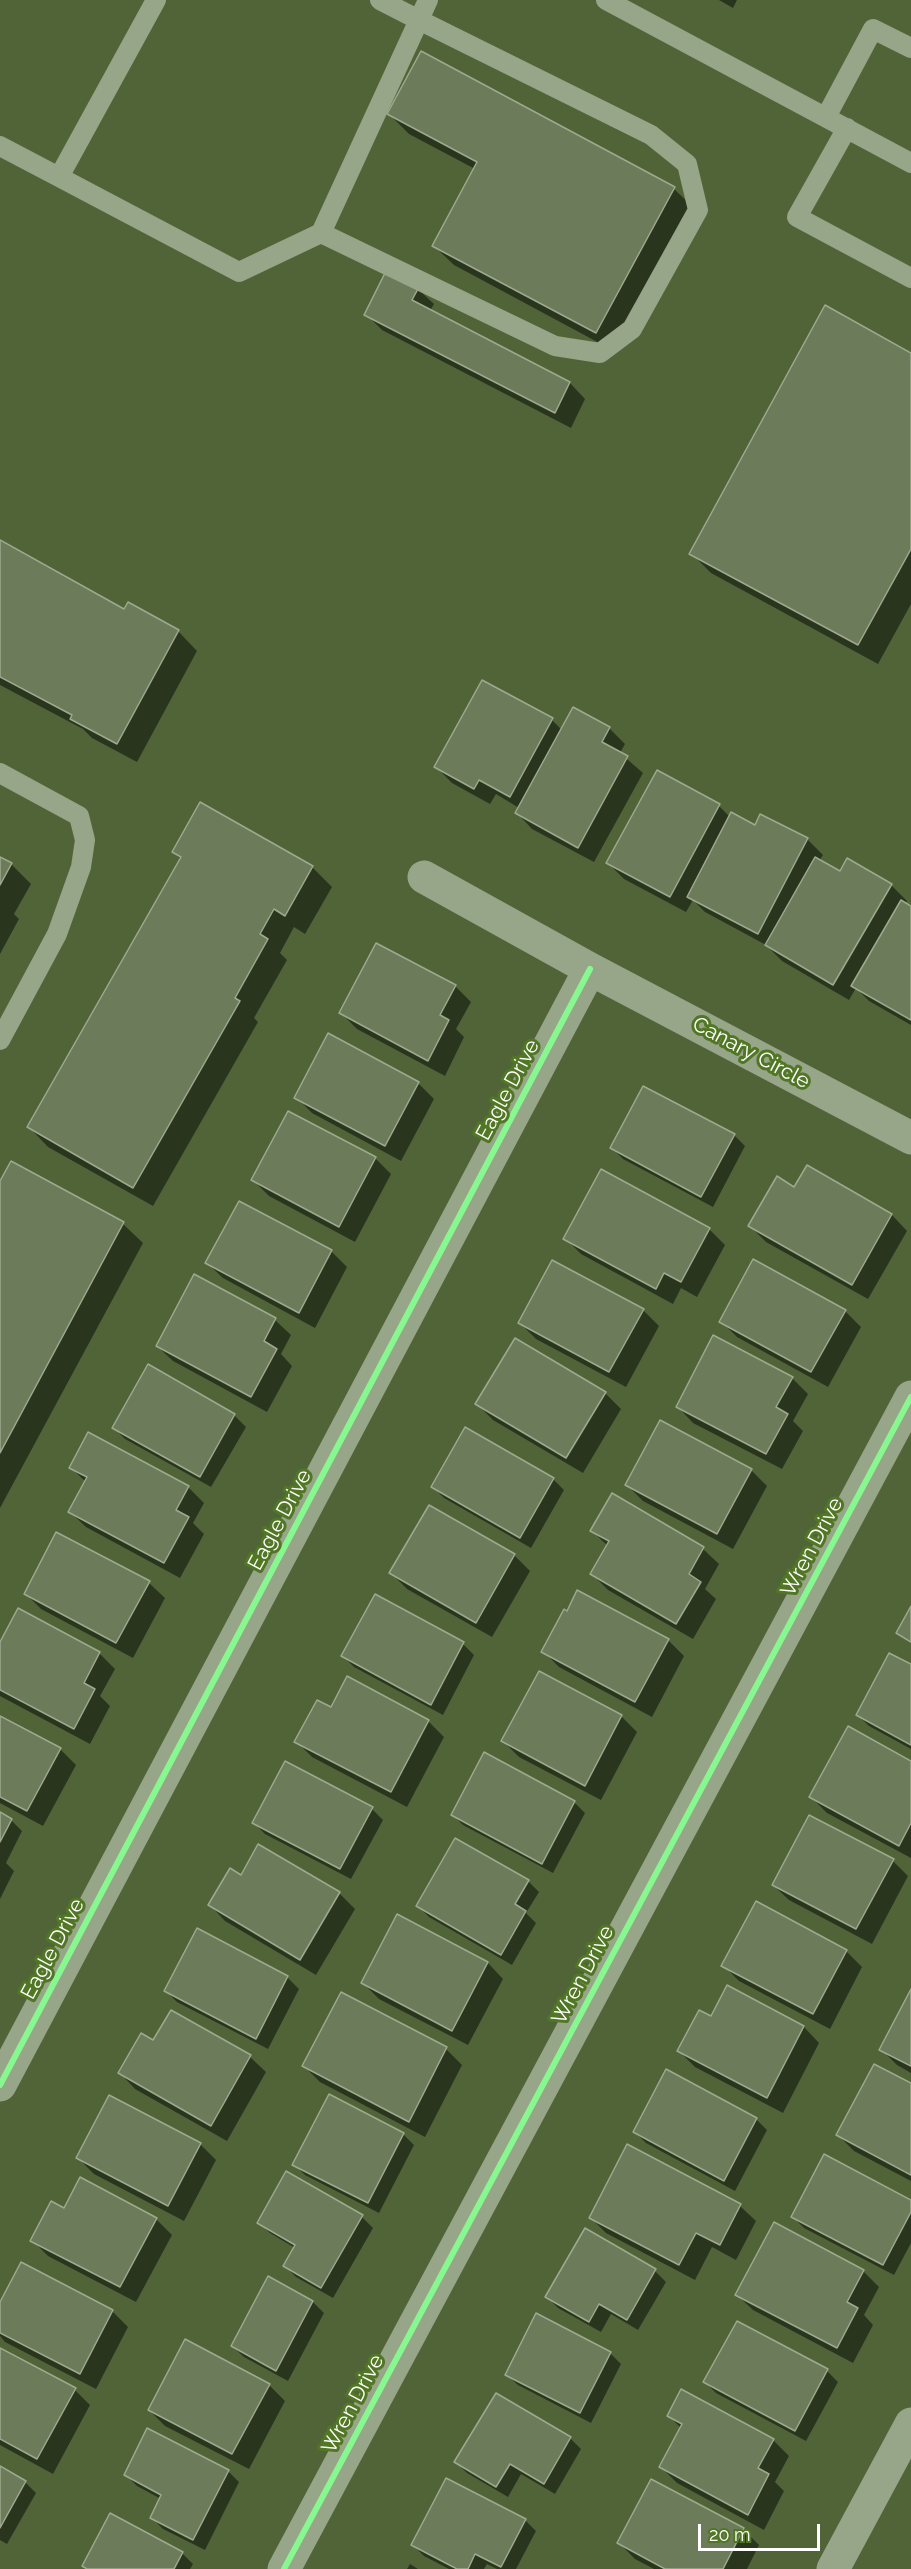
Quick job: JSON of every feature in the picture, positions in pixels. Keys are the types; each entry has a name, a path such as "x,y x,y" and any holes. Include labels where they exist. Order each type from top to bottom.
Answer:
{"street":[{"name":"Canary Circle","path":"424,877 590,969 911,1138"},
{"name":"Eagle Drive","path":"0,2085 590,969"},
{"name":"Wren Drive","path":"284,2569 911,1397"},
{"path":"833,2569 911,2424"}],"lane":[{"path":"60,177 156,0"},
{"path":"321,233 555,346 600,353 632,329 698,210 687,164 651,135 380,0"},
{"path":"0,146 239,272 321,233 428,0"},
{"path":"606,0 911,163"},
{"path":"826,117 873,29 911,48"},
{"path":"847,128 797,217 911,278"},
{"path":"0,773 79,816 85,840 81,867 57,934 0,1040"}],"building":[{"path":"421,51 675,187 596,333 432,246 477,162 387,114"},
{"path":"386,271 419,287 412,300 570,382 555,413 364,315"},
{"path":"825,305 911,353 911,549 858,645 689,554"},
{"path":"0,540 124,609 128,602 179,630 117,744 70,719 72,715 0,677"},
{"path":"482,680 553,718 510,797 479,780 474,789 434,767"},
{"path":"573,707 610,727 602,742 628,756 578,848 515,813"},
{"path":"657,770 720,804 670,897 606,863"},
{"path":"200,802 313,866 285,916 274,909 260,934 268,939 235,998 240,1001 133,1188 27,1127 181,857 172,852"},
{"path":"731,812 755,825 760,814 808,838 758,934 687,897"},
{"path":"0,857 12,863 0,885"},
{"path":"815,857 840,871 847,858 892,884 833,985 765,945"},
{"path":"901,900 911,906 911,1020 851,986"},
{"path":"376,943 456,985 440,1015 449,1020 428,1061 339,1013"},
{"path":"328,1033 419,1082 385,1146 294,1098"},
{"path":"643,1086 735,1134 701,1197 610,1148"},
{"path":"288,1111 376,1157 339,1227 251,1180"},
{"path":"11,1161 124,1222 0,1453 0,1181"},
{"path":"807,1165 892,1214 852,1285 748,1226 777,1176 794,1187"},
{"path":"601,1169 710,1228 681,1282 664,1273 656,1289 563,1239"},
{"path":"239,1201 332,1250 299,1313 205,1263"},
{"path":"753,1259 846,1310 811,1372 719,1322"},
{"path":"552,1260 644,1309 609,1372 518,1323"},
{"path":"194,1274 276,1318 264,1341 277,1349 251,1397 156,1346"},
{"path":"713,1335 793,1377 776,1407 788,1414 766,1454 676,1407"},
{"path":"515,1338 606,1392 566,1458 475,1404"},
{"path":"148,1364 235,1414 200,1477 112,1428"},
{"path":"660,1420 752,1469 717,1534 625,1485"},
{"path":"465,1427 554,1478 520,1538 431,1487"},
{"path":"88,1432 189,1486 176,1510 189,1517 164,1563 68,1512 87,1477 69,1468"},
{"path":"612,1493 704,1547 689,1574 701,1582 676,1624 590,1574 609,1541 590,1531"},
{"path":"429,1505 515,1554 476,1623 389,1573"},
{"path":"56,1532 150,1581 116,1643 24,1594"},
{"path":"577,1590 669,1639 635,1702 541,1652 564,1609 567,1611"},
{"path":"375,1594 464,1642 431,1705 341,1656"},
{"path":"911,1606 911,1642 896,1633"},
{"path":"18,1608 100,1652 84,1683 95,1689 74,1729 0,1690 0,1642"},
{"path":"889,1653 911,1664 911,1745 856,1715"},
{"path":"539,1671 622,1715 585,1786 501,1741"},
{"path":"347,1676 429,1720 391,1792 294,1742 317,1700 331,1707"},
{"path":"0,1716 61,1748 27,1811 0,1797"},
{"path":"848,1726 911,1761 911,1823 899,1846 809,1797"},
{"path":"484,1752 575,1801 542,1864 451,1815"},
{"path":"285,1761 373,1807 340,1869 252,1823"},
{"path":"0,1812 12,1819 0,1842"},
{"path":"809,1815 894,1859 856,1929 772,1885"},
{"path":"455,1838 529,1880 515,1904 526,1911 501,1955 416,1906"},
{"path":"258,1844 340,1892 300,1960 208,1905 230,1868 241,1875"},
{"path":"756,1901 847,1950 813,2014 721,1966"},
{"path":"397,1914 488,1962 452,2031 361,1983"},
{"path":"197,1928 288,1976 256,2039 164,1991"},
{"path":"727,1985 804,2026 767,2098 677,2051 699,2010 711,2016"},
{"path":"911,1989 911,2066 879,2050"},
{"path":"341,1992 447,2047 409,2122 302,2066"},
{"path":"171,2010 251,2055 211,2126 118,2073 141,2033 153,2040"},
{"path":"874,2064 911,2083 911,2175 836,2135"},
{"path":"666,2069 757,2118 724,2181 633,2132"},
{"path":"329,2094 404,2133 368,2203 292,2165"},
{"path":"109,2095 201,2143 168,2206 76,2158"},
{"path":"627,2144 741,2204 720,2245 696,2233 679,2265 589,2218"},
{"path":"824,2154 911,2200 911,2212 883,2265 791,2217"},
{"path":"286,2171 363,2215 321,2288 283,2266 295,2245 257,2223"},
{"path":"80,2177 157,2218 120,2287 30,2241 51,2201 64,2208"},
{"path":"774,2222 864,2270 847,2302 858,2308 837,2348 735,2295"},
{"path":"585,2228 656,2269 627,2320 599,2304 589,2322 545,2297"},
{"path":"21,2262 113,2310 80,2374 0,2333 0,2302"},
{"path":"268,2276 313,2301 276,2371 231,2346"},
{"path":"536,2313 611,2352 580,2413 505,2375"},
{"path":"737,2321 828,2369 795,2431 703,2382"},
{"path":"185,2339 270,2384 232,2454 148,2410"},
{"path":"0,2348 76,2388 37,2459 0,2439"},
{"path":"681,2389 774,2439 758,2468 769,2474 748,2515 659,2467 682,2424 667,2416"},
{"path":"496,2393 571,2437 544,2484 510,2464 496,2487 454,2462"},
{"path":"147,2428 229,2470 193,2540 150,2518 161,2495 124,2475"},
{"path":"0,2466 26,2481 0,2528"},
{"path":"446,2478 526,2519 501,2567 475,2554 468,2569 457,2569 411,2545"},
{"path":"651,2479 744,2528 723,2569 665,2569 617,2543"},
{"path":"110,2513 183,2552 174,2569 87,2569 82,2566"}],"cycle path":[{"path":"0,2085 590,969"},
{"path":"284,2569 911,1397"}]}
